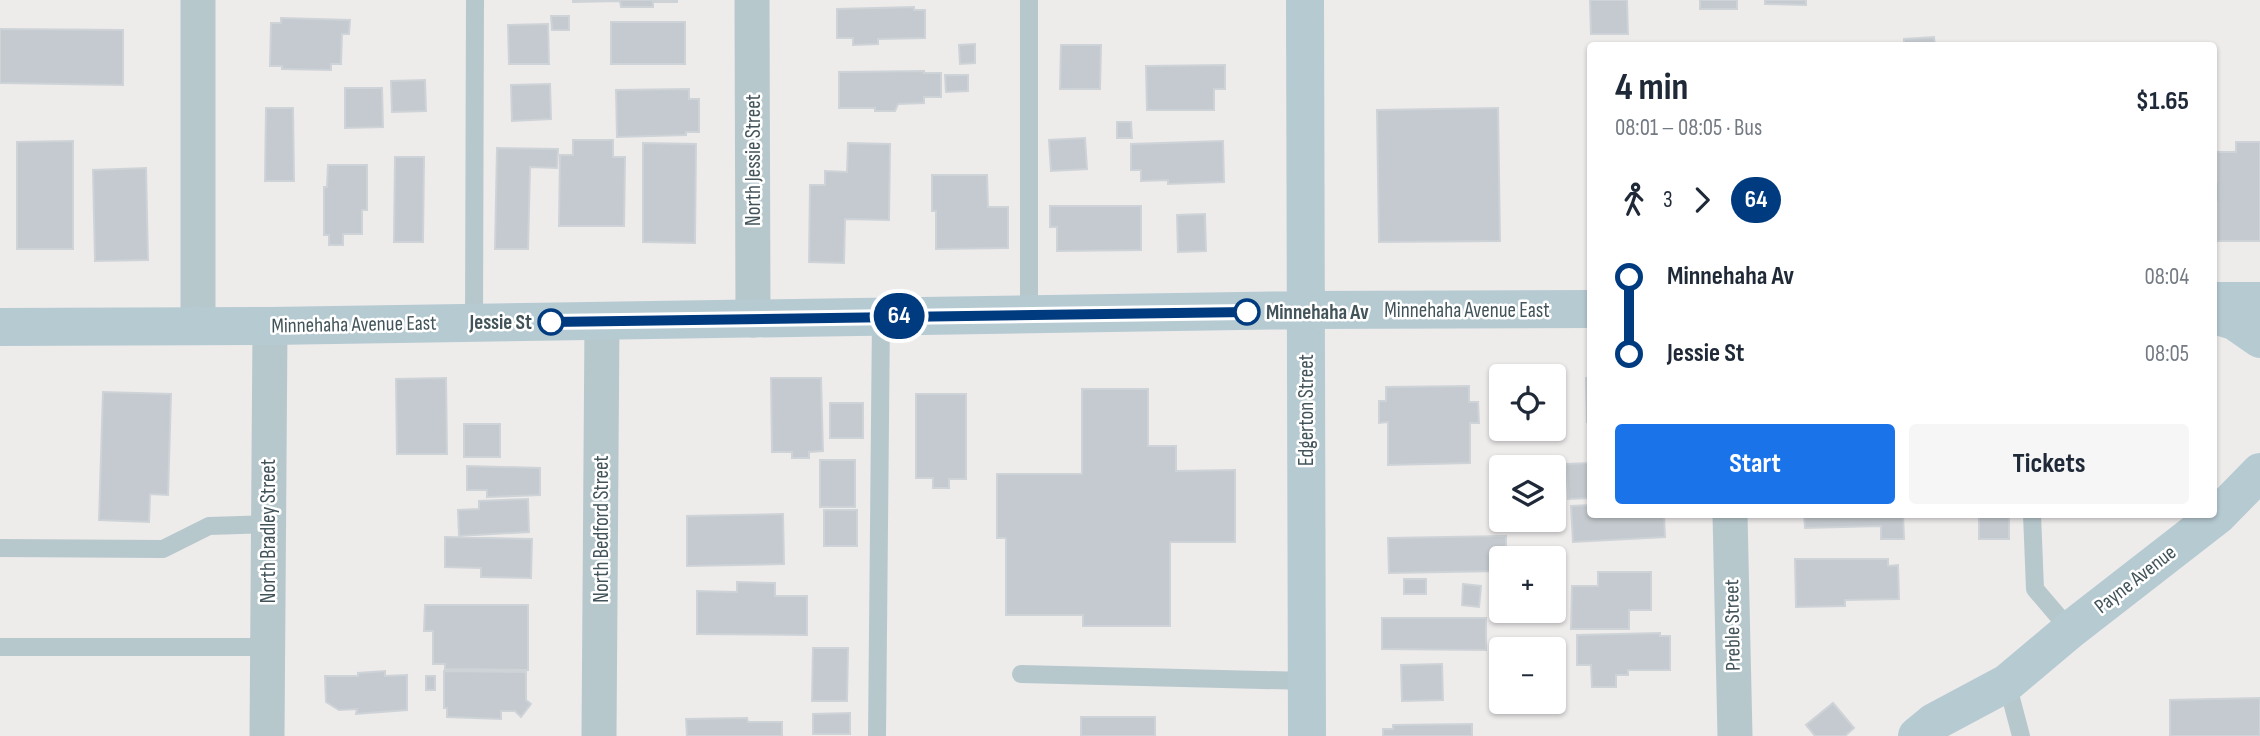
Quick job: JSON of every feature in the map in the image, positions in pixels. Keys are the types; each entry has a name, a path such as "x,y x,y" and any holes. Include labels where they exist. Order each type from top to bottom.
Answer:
{"street":[{"path":"198,0 198,324"},
{"name":"North Jessie Street","path":"752,0 754,320"},
{"name":"Edgerton Street","path":"1305,0 1307,736"},
{"path":"2217,301 2260,301"},
{"name":"Minnehaha Avenue East","path":"0,327 754,320 1305,310 1587,309"},
{"path":"2217,317 2234,321 2260,340"},
{"name":"North Bedford Street","path":"599,736 602,321"},
{"name":"North Bradley Street","path":"267,736 270,326"},
{"name":"Payne Avenue","path":"2217,516 2260,472"},
{"name":"Preble Street","path":"1730,518 1735,736"},
{"name":"Payne Avenue","path":"1917,736 1934,722 2007,683 2070,630 2214,518"},
{"name":"Payne Avenue","path":"1970,736 2007,683"}],"lane":[{"path":"474,323 475,0"},
{"path":"1029,0 1029,315"},
{"path":"877,736 881,316"},
{"path":"2032,518 2035,589 2070,630"},
{"path":"0,548 163,549 209,526 268,524"},
{"path":"0,647 267,647"},
{"path":"1021,674 1307,681"},
{"path":"2007,683 2021,736"}],"building":[{"path":"573,0 677,2 653,2 653,7 621,7 620,1"},
{"path":"1590,0 1627,0 1628,34 1591,34"},
{"path":"1700,0 1737,0 1737,9 1700,9"},
{"path":"1765,0 1806,0 1806,5 1765,4"},
{"path":"914,7 914,10 925,10 925,38 878,39 878,44 853,45 853,38 837,38 837,9"},
{"path":"551,16 569,16 569,30 552,30"},
{"path":"281,18 350,20 349,34 342,34 341,64 331,64 331,70 282,69 282,66 270,66 271,23 281,23"},
{"path":"611,22 685,22 685,64 611,64"},
{"path":"548,24 549,64 509,64 508,25"},
{"path":"0,29 123,30 123,85 0,83"},
{"path":"1934,37 1935,42 1904,42 1904,39"},
{"path":"975,44 975,63 960,64 959,45"},
{"path":"1061,45 1101,45 1100,89 1060,89"},
{"path":"1225,65 1225,89 1214,89 1214,110 1147,110 1146,66"},
{"path":"839,72 941,73 941,97 924,97 924,103 898,104 895,111 839,108"},
{"path":"945,75 968,75 968,91 946,92"},
{"path":"425,80 426,111 392,112 391,81"},
{"path":"550,84 551,119 512,121 511,85"},
{"path":"345,88 382,88 383,127 345,128"},
{"path":"689,89 689,99 699,99 699,132 686,132 686,135 617,137 616,90"},
{"path":"266,108 293,108 294,181 265,181"},
{"path":"1498,108 1500,241 1379,242 1377,110"},
{"path":"1117,122 1131,122 1132,138 1117,138"},
{"path":"1085,138 1087,169 1051,171 1049,140"},
{"path":"573,140 613,140 613,157 625,157 624,226 559,226 560,155 573,155"},
{"path":"73,141 73,249 17,249 17,142"},
{"path":"1223,141 1224,182 1168,184 1168,180 1141,181 1141,170 1131,170 1131,144"},
{"path":"2236,142 2260,142 2260,241 2217,241 2217,152 2236,152"},
{"path":"643,143 696,144 695,243 643,242"},
{"path":"848,143 890,144 889,220 845,219 844,263 809,262 810,185 825,185 825,171 847,172"},
{"path":"497,148 558,149 557,168 530,167 528,249 495,249"},
{"path":"395,157 424,157 423,242 394,242"},
{"path":"328,165 367,165 367,210 362,210 362,234 343,234 343,245 329,245 329,235 324,235 324,187 327,187"},
{"path":"146,168 148,260 95,261 93,170"},
{"path":"932,175 987,175 988,207 1008,207 1008,248 936,249"},
{"path":"1050,206 1141,206 1141,250 1057,251 1057,227 1050,227"},
{"path":"1205,214 1206,251 1178,252 1177,215"},
{"path":"446,378 447,454 397,454 396,379"},
{"path":"771,378 821,378 823,451 809,452 809,458 792,458 792,452 772,452"},
{"path":"1469,386 1469,402 1478,402 1479,423 1470,423 1470,463 1388,465 1388,422 1379,423 1379,401 1386,401 1386,387"},
{"path":"1082,389 1148,389 1148,446 1176,446 1176,471 1235,470 1235,542 1170,542 1170,626 1083,626 1083,615 1006,615 1006,538 997,538 997,474 1082,474"},
{"path":"103,392 171,394 168,495 150,494 149,522 99,520"},
{"path":"916,394 966,394 966,479 949,479 949,488 933,488 933,478 916,478"},
{"path":"830,403 863,403 863,438 830,438"},
{"path":"464,424 500,424 500,457 464,457"},
{"path":"820,460 855,460 855,507 820,507"},
{"path":"1587,463 1587,498 1568,499 1566,464"},
{"path":"467,466 540,468 540,495 487,497 487,490 467,490"},
{"path":"528,499 529,532 459,536 458,510 479,509 479,501"},
{"path":"1587,505 1587,518 1664,518 1665,537 1573,542 1571,506"},
{"path":"824,510 857,510 857,546 824,546"},
{"path":"783,514 784,564 687,566 687,516"},
{"path":"1804,518 1903,518 1904,539 1881,539 1881,526 1805,528"},
{"path":"1979,518 2009,518 2009,539 1979,539"},
{"path":"1506,536 1506,546 1489,546 1489,571 1389,573 1388,538"},
{"path":"445,537 532,539 531,578 481,577 481,568 445,567"},
{"path":"1795,559 1888,559 1888,566 1898,565 1899,599 1845,600 1845,606 1796,607"},
{"path":"1598,572 1651,572 1651,610 1629,610 1629,629 1571,629 1572,586 1598,586"},
{"path":"1404,579 1426,579 1426,594 1404,594"},
{"path":"737,582 775,583 775,596 807,596 807,635 697,634 697,591 737,592"},
{"path":"1463,584 1481,586 1479,607 1462,605"},
{"path":"425,605 528,605 528,670 445,669 445,664 433,664 433,631 424,631"},
{"path":"1382,618 1486,618 1486,650 1382,649"},
{"path":"1660,633 1660,636 1670,636 1670,670 1628,670 1628,675 1616,675 1616,687 1592,687 1591,665 1577,665 1577,635"},
{"path":"813,648 848,648 847,701 812,701"},
{"path":"1442,664 1443,700 1402,701 1401,665"},
{"path":"385,671 385,676 407,675 407,710 356,714 357,709 339,710 326,702 325,676 358,676 358,673"},
{"path":"444,671 526,672 526,700 531,704 521,717 515,711 501,711 501,719 447,717 447,708 444,708"},
{"path":"426,676 435,676 435,690 426,690"},
{"path":"2260,698 2260,736 2170,736 2170,700"},
{"path":"1833,703 1854,728 1845,736 1815,736 1806,725"},
{"path":"850,713 850,734 813,734 813,714"},
{"path":"1081,717 1155,717 1155,736 1081,736"},
{"path":"747,718 748,722 782,722 782,736 687,736 686,719"},
{"path":"1472,724 1472,736 1383,736 1383,729 1393,729 1393,725"}],"bus line":[{"name":"64","path":"551,322 1247,312"}],"place":[{"name":"Minnehaha Av","path":"1247,312"},
{"name":"Jessie St","path":"551,322"}]}
